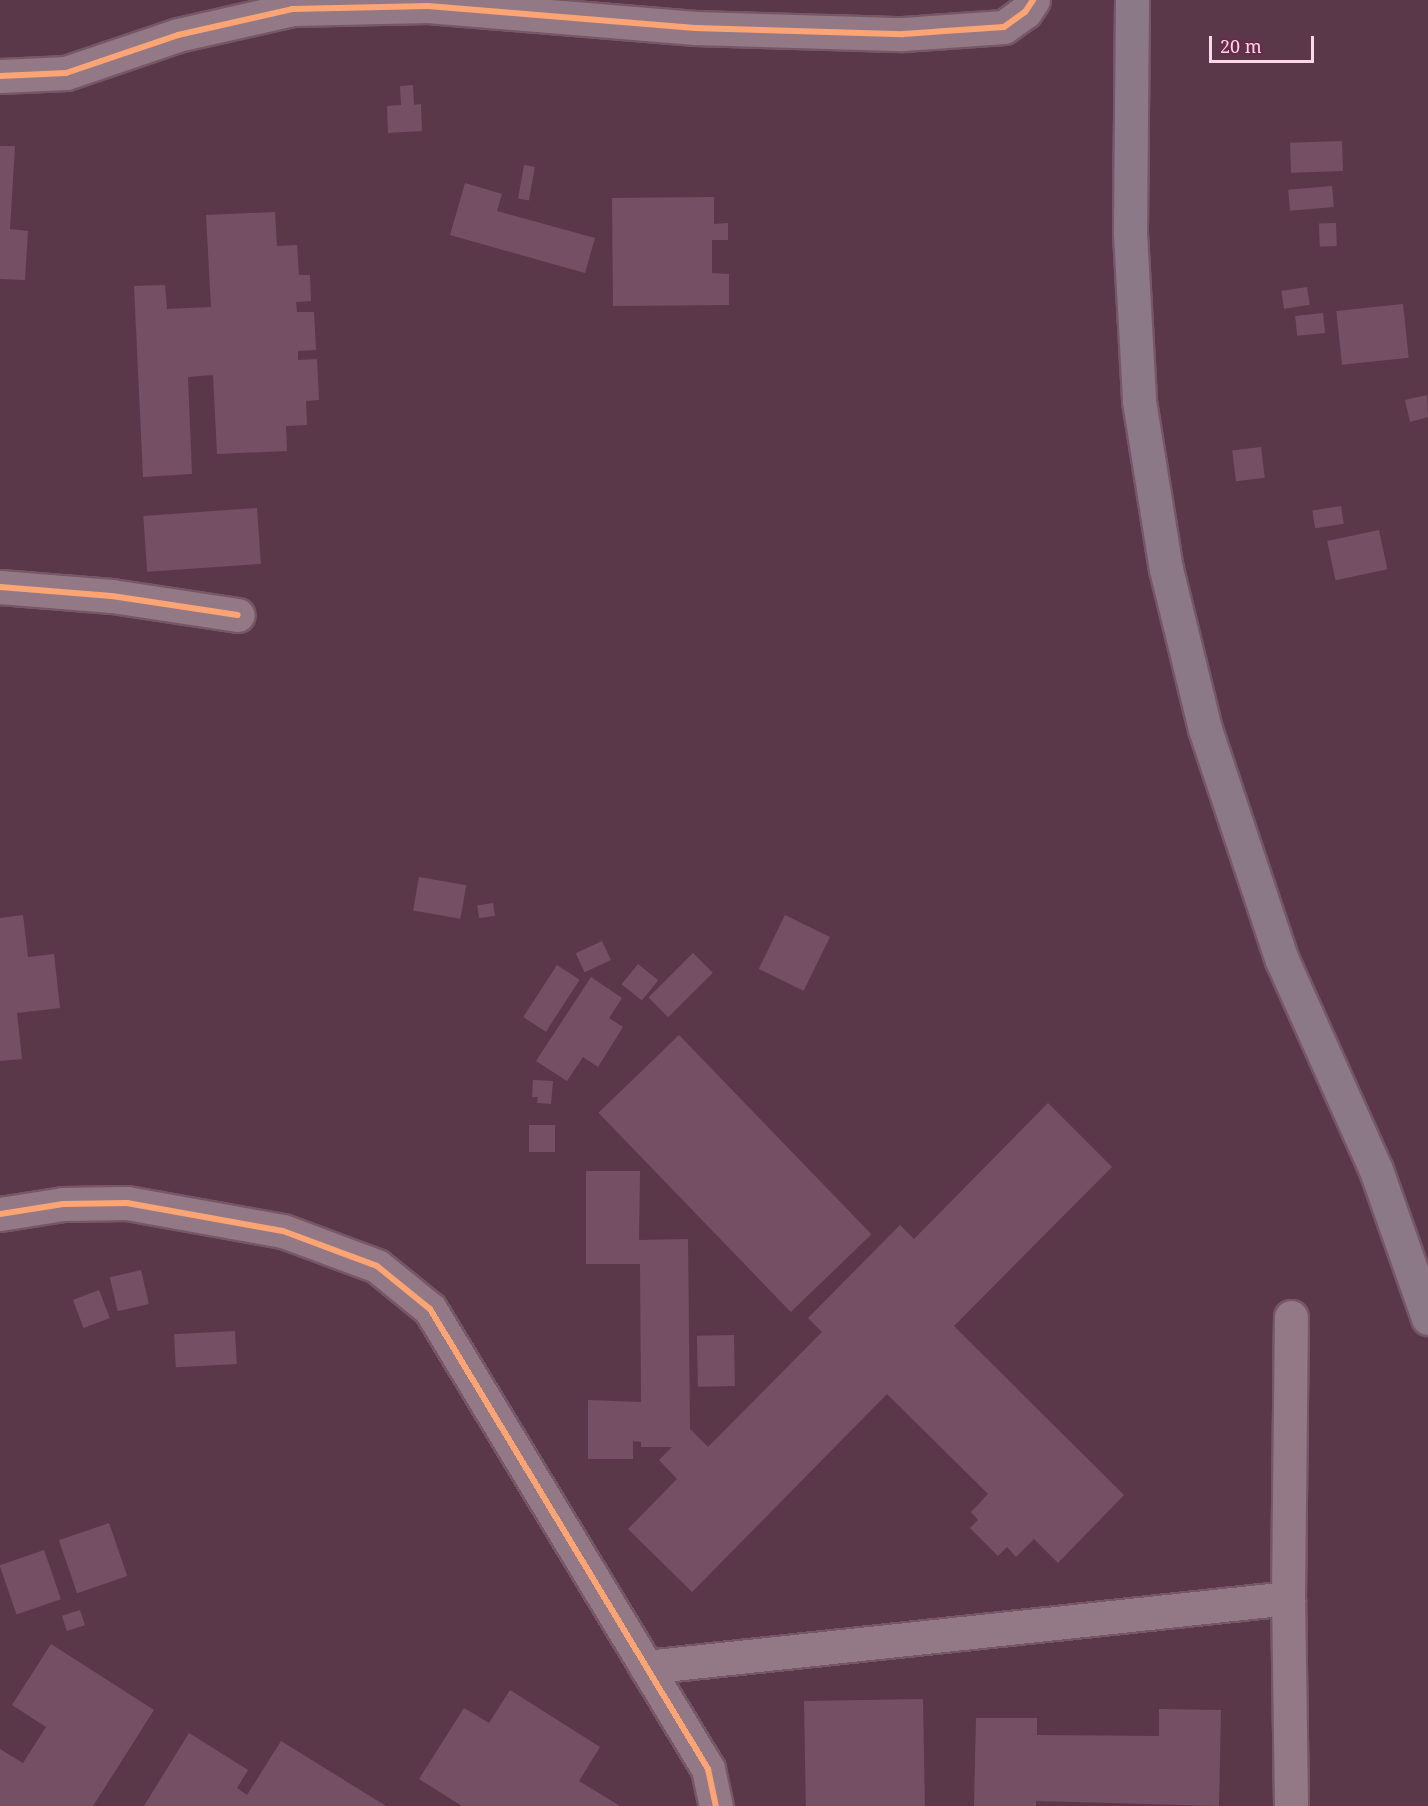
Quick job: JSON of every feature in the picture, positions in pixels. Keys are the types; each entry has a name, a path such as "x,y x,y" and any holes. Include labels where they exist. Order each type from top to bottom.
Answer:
{"main road":[{"path":"1132,0 1130,233 1139,401 1166,569 1206,729 1282,960 1376,1170 1428,1318"}],"street":[{"path":"0,76 66,73 178,35 292,9 428,6 695,28 903,34 1004,27 1025,12 1033,0"},
{"path":"0,587 112,596 238,615"},
{"path":"0,1214 63,1204 127,1203 283,1232 377,1266 430,1309 708,1769 716,1806"},
{"path":"1291,1317 1288,1598 1291,1806"},
{"path":"646,1667 1288,1598"}],"building":[{"path":"413,85 414,105 421,104 422,131 388,133 387,106 401,105 400,86"},
{"path":"1342,141 1343,171 1291,173 1290,143"},
{"path":"0,146 15,146 10,229 28,231 25,280 0,279"},
{"path":"524,165 535,167 529,200 518,198"},
{"path":"465,183 502,194 497,211 595,238 585,273 450,235"},
{"path":"1332,186 1334,207 1290,211 1288,190"},
{"path":"714,197 714,224 728,223 728,240 712,240 712,273 729,274 729,305 613,306 612,198"},
{"path":"275,212 277,246 297,245 299,275 310,275 311,301 296,302 297,312 314,312 316,350 298,351 298,360 317,359 319,400 306,401 307,425 286,426 287,451 217,454 213,375 188,377 192,474 143,477 134,286 165,285 167,309 211,307 206,215"},
{"path":"1336,223 1337,246 1320,247 1319,224"},
{"path":"1307,287 1310,305 1284,309 1281,291"},
{"path":"1403,304 1409,358 1342,365 1336,311"},
{"path":"1323,313 1325,333 1297,336 1295,316"},
{"path":"1427,395 1428,417 1410,422 1405,400"},
{"path":"1261,447 1265,478 1236,481 1232,451"},
{"path":"1341,506 1344,524 1315,528 1312,511"},
{"path":"257,508 261,564 147,572 143,516"},
{"path":"1379,530 1387,569 1335,580 1327,541"},
{"path":"419,877 466,885 460,919 413,910"},
{"path":"493,903 495,916 479,918 477,906"},
{"path":"23,915 28,957 54,954 60,1008 17,1013 22,1059 0,1061 0,918"},
{"path":"785,915 830,937 804,991 759,969"},
{"path":"602,941 611,960 585,972 576,953"},
{"path":"693,953 713,973 668,1017 648,998"},
{"path":"638,964 658,980 642,1001 622,984"},
{"path":"557,965 580,980 546,1032 523,1017"},
{"path":"591,977 622,998 609,1018 623,1027 598,1067 583,1057 567,1081 536,1061"},
{"path":"679,1035 871,1234 791,1312 598,1113"},
{"path":"533,1080 553,1081 551,1104 537,1103 538,1097 532,1097"},
{"path":"1048,1103 1112,1167 954,1326 1124,1495 1058,1563 1034,1539 1016,1557 1007,1547 998,1556 970,1528 978,1520 971,1512 988,1494 887,1394 692,1592 628,1529 677,1479 659,1460 672,1447 641,1447 641,1442 633,1441 633,1459 588,1459 588,1400 641,1402 640,1264 586,1264 586,1171 640,1171 639,1240 688,1239 690,1429 708,1447 822,1332 808,1318 900,1225 914,1239"},
{"path":"529,1125 555,1125 555,1152 529,1152"},
{"path":"141,1270 149,1304 118,1311 110,1277"},
{"path":"99,1290 110,1318 84,1328 73,1300"},
{"path":"235,1331 237,1364 176,1367 174,1334"},
{"path":"734,1335 735,1386 698,1387 697,1336"},
{"path":"109,1523 127,1576 77,1593 59,1540"},
{"path":"44,1550 61,1599 16,1614 0,1565"},
{"path":"80,1610 85,1625 67,1631 62,1616"},
{"path":"51,1644 154,1710 93,1806 0,1806 0,1749 23,1763 46,1727 12,1705"},
{"path":"510,1690 600,1747 579,1781 620,1806 462,1806 419,1779 464,1708 489,1723"},
{"path":"923,1699 925,1806 806,1806 804,1701"},
{"path":"1159,1709 1221,1710 1219,1806 1036,1801 1036,1806 974,1806 976,1718 1037,1718 1037,1735 1159,1736"},
{"path":"189,1733 248,1770 237,1788 247,1795 281,1741 386,1806 144,1806"}],"cycle path":[{"path":"0,76 66,73 178,35 292,9 428,6 695,28 903,34 1004,27 1025,12 1033,0"},
{"path":"0,587 112,596 238,615"},
{"path":"0,1214 63,1204 127,1203 283,1231 377,1266 430,1309 708,1769 716,1806"}]}
